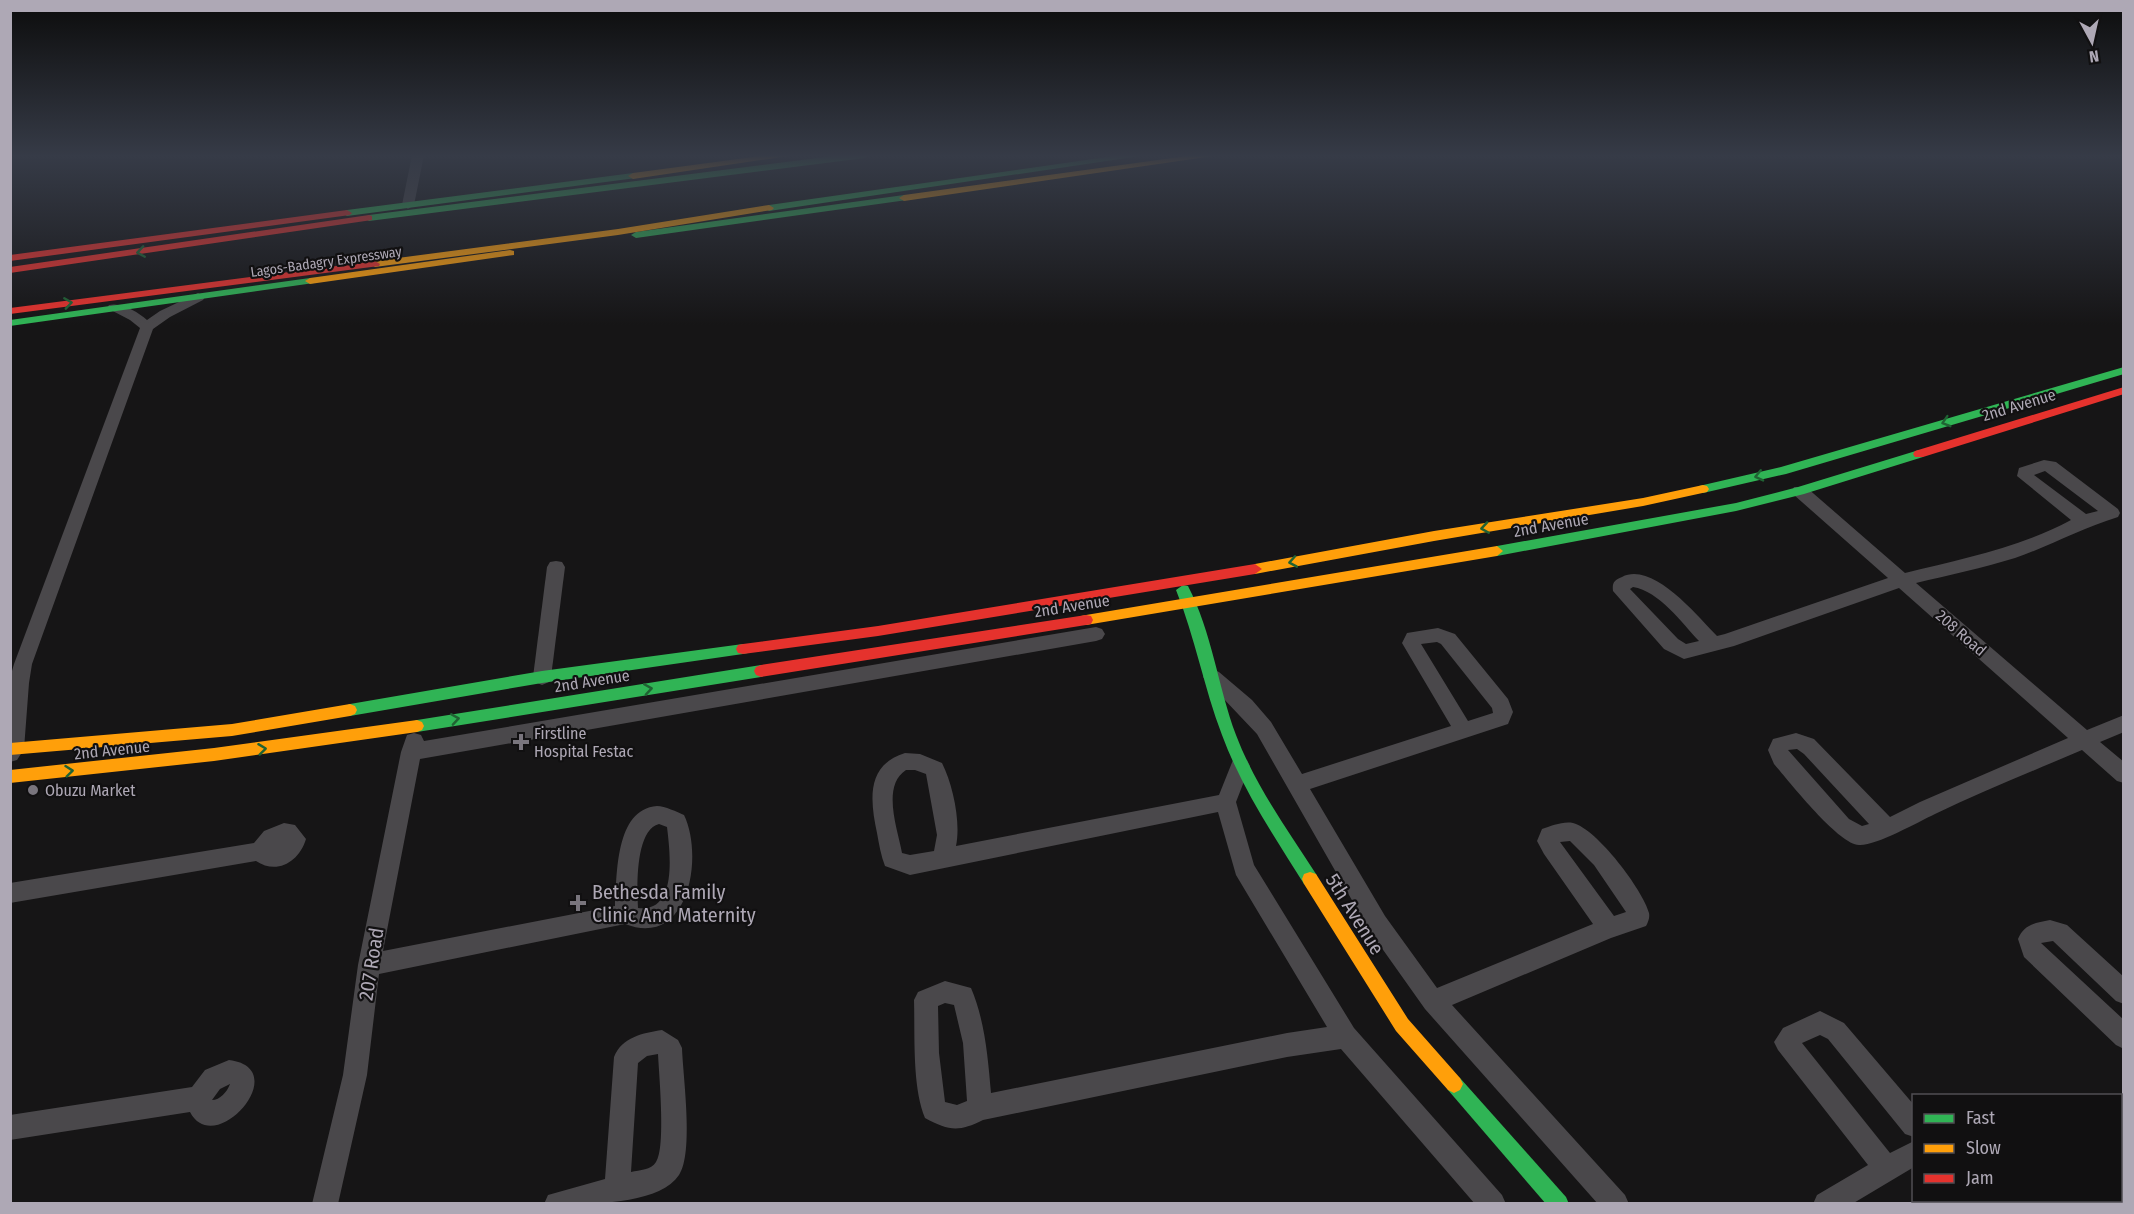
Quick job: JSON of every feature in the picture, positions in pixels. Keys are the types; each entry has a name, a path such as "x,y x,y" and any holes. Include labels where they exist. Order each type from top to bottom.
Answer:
{"main road":[{"path":"10,258 358,212"},
{"path":"10,270 420,212"},
{"name":"Lagos-Badagry Expressway","path":"10,311 607,233 745,212"},
{"name":"Lagos-Badagry Expressway","path":"10,323 810,212"},
{"name":"2nd Avenue","path":"12,751 232,730 542,677 878,631 1180,583 1434,536 1643,502 1782,471 2124,370"},
{"name":"2nd Avenue","path":"10,777 144,764 299,744 1190,604 1624,529 1736,507 1800,491 2124,390"},
{"name":"5th Avenue","path":"1180,583 1190,604 1210,676 1240,766 1402,1025 1559,1203"}],"street":[{"path":"12,751 19,683 17,669 147,327 165,314 198,297"},
{"path":"114,308 135,317 147,327"},
{"path":"1713,644 1656,587 1635,578 1625,580 1621,585 1622,591 1676,648 1684,652 1713,644 1901,580 2010,553 2055,536 2083,521 2112,512 2050,466 2040,466 2025,471 2025,476 2083,521"},
{"name":"208 Road","path":"1800,491 2124,775"},
{"path":"542,677 556,567"},
{"path":"411,752 1096,634"},
{"path":"1296,785 1501,718 1503,712 1500,705 1448,639 1437,635 1414,638 1412,643 1463,730"},
{"path":"1210,676 1245,706 1264,728 1377,923 1433,1001 1616,1203"},
{"path":"1887,828 1802,741 1793,739 1780,745 1778,750 1781,758 1842,825 1860,836 1887,828 2124,723"},
{"name":"207 Road","path":"325,1203 355,1075 369,965 411,752 419,725"},
{"path":"943,858 948,835 935,769 923,763 908,761 898,764 884,780 882,792 894,859 910,865 1226,802"},
{"path":"1240,766 1226,802 1244,868 1346,1036 1493,1203"},
{"path":"369,965 626,914 636,920 655,917 671,907 678,887 681,854 677,821 664,813 650,816 639,823 632,838 626,914"},
{"path":"10,893 262,851"},
{"path":"1433,1001 1610,928"},
{"path":"2124,993 2059,932 2050,930 2032,934 2029,939 2032,949 2124,1037"},
{"path":"980,1108 975,1043 963,996 945,992 926,1000 927,1053 934,1109 946,1116 961,1118 980,1108 1287,1045 1346,1036"},
{"path":"1886,1168 1786,1042 1791,1036 1820,1023 1836,1031 1912,1123"},
{"path":"557,1203 618,1190 659,1178 670,1166 674,1141 670,1048 662,1042 642,1045 626,1057 618,1190"},
{"path":"10,1128 199,1098"},
{"path":"1826,1203 1912,1154"}],"traffic: fast":[{"path":"347,213 357,212"},
{"path":"369,218 419,212"},
{"path":"636,235 805,212"},
{"path":"10,323 310,281"},
{"path":"1703,489 1782,471 2124,370"},
{"path":"1497,551 1736,507 1800,491 1919,454"},
{"path":"1183,590 1237,754 1266,809 1310,879"},
{"path":"350,710 542,677 743,649"},
{"path":"417,726 761,671"},
{"path":"1454,1084 1559,1204"}],"traffic: slow":[{"path":"375,264 618,232 746,212"},
{"path":"310,281 510,253"},
{"path":"1255,569 1434,536 1643,502 1703,489"},
{"path":"1086,620 1497,551"},
{"path":"10,749 232,730 350,710"},
{"path":"10,777 214,754 417,726"},
{"path":"1310,879 1402,1025 1454,1084"}],"traffic: jam":[{"path":"10,258 347,213"},
{"path":"10,270 369,218"},
{"path":"10,311 375,264"},
{"path":"1919,454 2124,390"},
{"path":"743,649 878,631 1255,569"},
{"path":"761,671 1086,620"}],"place":[{"name":"Firstline Hospital Festac","path":"521,742"},
{"name":"Obuzu Market","path":"33,790"},
{"name":"Bethesda Family Clinic And Maternity","path":"578,903"}]}
